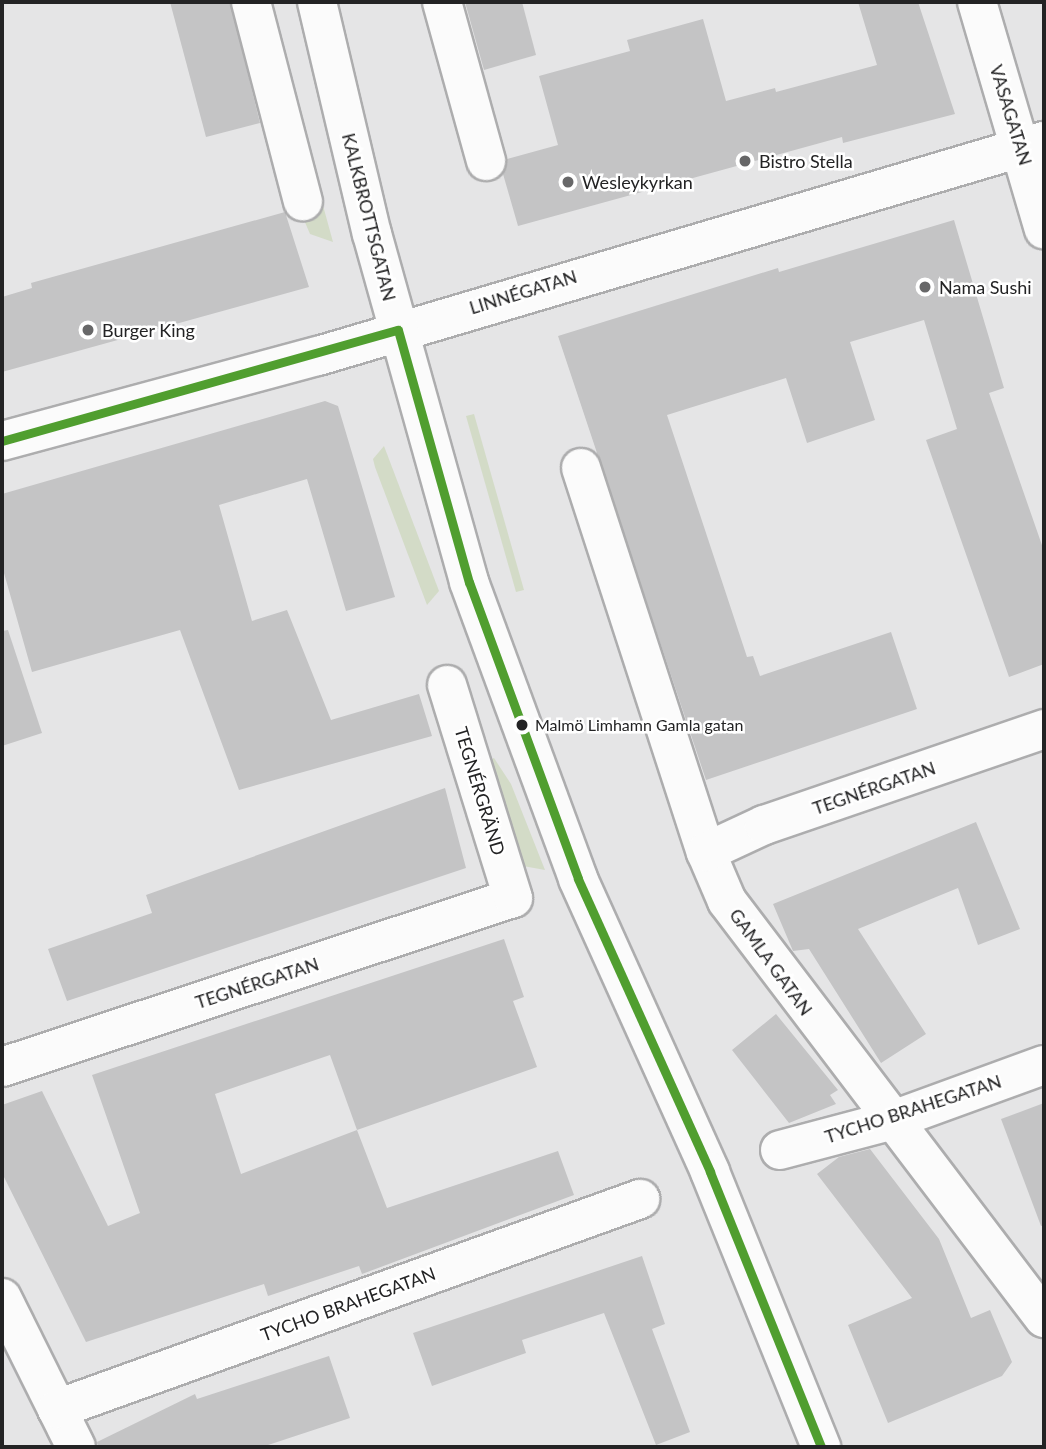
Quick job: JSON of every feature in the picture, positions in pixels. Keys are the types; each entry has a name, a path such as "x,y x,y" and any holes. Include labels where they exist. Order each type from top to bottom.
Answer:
{"street":[{"path":"251,2 303,201"},
{"name":"KALKBROTTSGATAN","path":"317,2 398,330 469,582 578,880 710,1172 821,1447"},
{"path":"442,2 486,161"},
{"name":"VASAGATAN","path":"977,2 1032,145 1044,229"},
{"name":"LINNÉGATAN","path":"2,441 398,330 1032,145"},
{"name":"GAMLA GATAN","path":"581,468 706,852 740,922 890,1121 1044,1318"},
{"name":"TEGNÉRGRÄND","path":"447,685 513,898"},
{"name":"TEGNÉRGATAN","path":"706,852 764,825 1044,729"},
{"name":"TEGNÉRGATAN","path":"2,1067 513,898"},
{"name":"TYCHO BRAHEGATAN","path":"780,1150 890,1121 1044,1065"},
{"name":"TYCHO BRAHEGATAN","path":"57,1409 640,1199"},
{"path":"2,1298 76,1447"}],"green space":[{"path":"281,52 333,242 310,234 304,220 316,217 273,59"},
{"path":"474,414 524,590 516,592 466,416"},
{"path":"384,446 439,591 427,605 375,467 373,459"},
{"path":"494,758 511,784 545,870 523,866 485,763"}],"building":[{"path":"170,2 230,2 260,123 206,137"},
{"path":"465,2 522,2 536,55 484,70"},
{"path":"858,2 918,2 955,114 843,143 842,137 518,226 503,174 507,159 558,145 539,76 630,51 627,40 703,19 726,101 775,88 776,92 877,65"},
{"path":"285,212 309,287 2,372 2,297 32,288 31,283"},
{"path":"954,220 1004,388 989,393 1044,551 1044,664 1009,677 926,440 957,429 924,320 850,342 875,420 807,443 786,378 667,415 747,657 753,656 760,676 891,632 917,709 706,780 558,336 778,268 779,272"},
{"path":"325,401 338,406 395,597 346,611 307,479 219,505 252,621 287,610 331,720 419,694 432,736 239,790 180,630 32,672 2,566 2,494"},
{"path":"8,630 42,733 2,746 2,631"},
{"path":"445,788 466,868 67,1001 48,949 152,913 146,895"},
{"path":"976,822 1020,929 978,945 958,888 858,929 926,1034 881,1063 809,949 793,951 773,904"},
{"path":"504,939 524,997 513,1001 537,1067 357,1130 387,1208 558,1151 574,1195 362,1274 359,1266 268,1296 264,1284 86,1342 2,1173 2,1105 42,1091 108,1226 140,1213 92,1075","holes":["330,1055 357,1130 241,1174 215,1094"]},
{"path":"776,1014 838,1090 830,1095 836,1104 789,1123 732,1050"},
{"path":"1044,1103 1044,1225 1041,1226 1001,1119"},
{"path":"870,1149 939,1239 971,1318 990,1310 1012,1362 1002,1376 888,1423 848,1325 912,1298 817,1174 839,1157"},
{"path":"642,1256 665,1324 652,1329 690,1432 656,1445 604,1313 522,1340 526,1353 432,1386 413,1333"},
{"path":"329,1356 350,1418 262,1447 98,1447 97,1442 195,1394 197,1399"}],"transit line":[{"path":"398,330 469,582 578,879 710,1172 821,1447"},
{"path":"2,441 398,330"}],"place":[{"name":"Bistro Stella","path":"745,161"},
{"name":"Wesleykyrkan","path":"568,182"},
{"name":"Nama Sushi","path":"925,287"},
{"name":"Burger King","path":"88,330"},
{"name":"Malmö Limhamn Gamla gatan","path":"522,725"}]}
